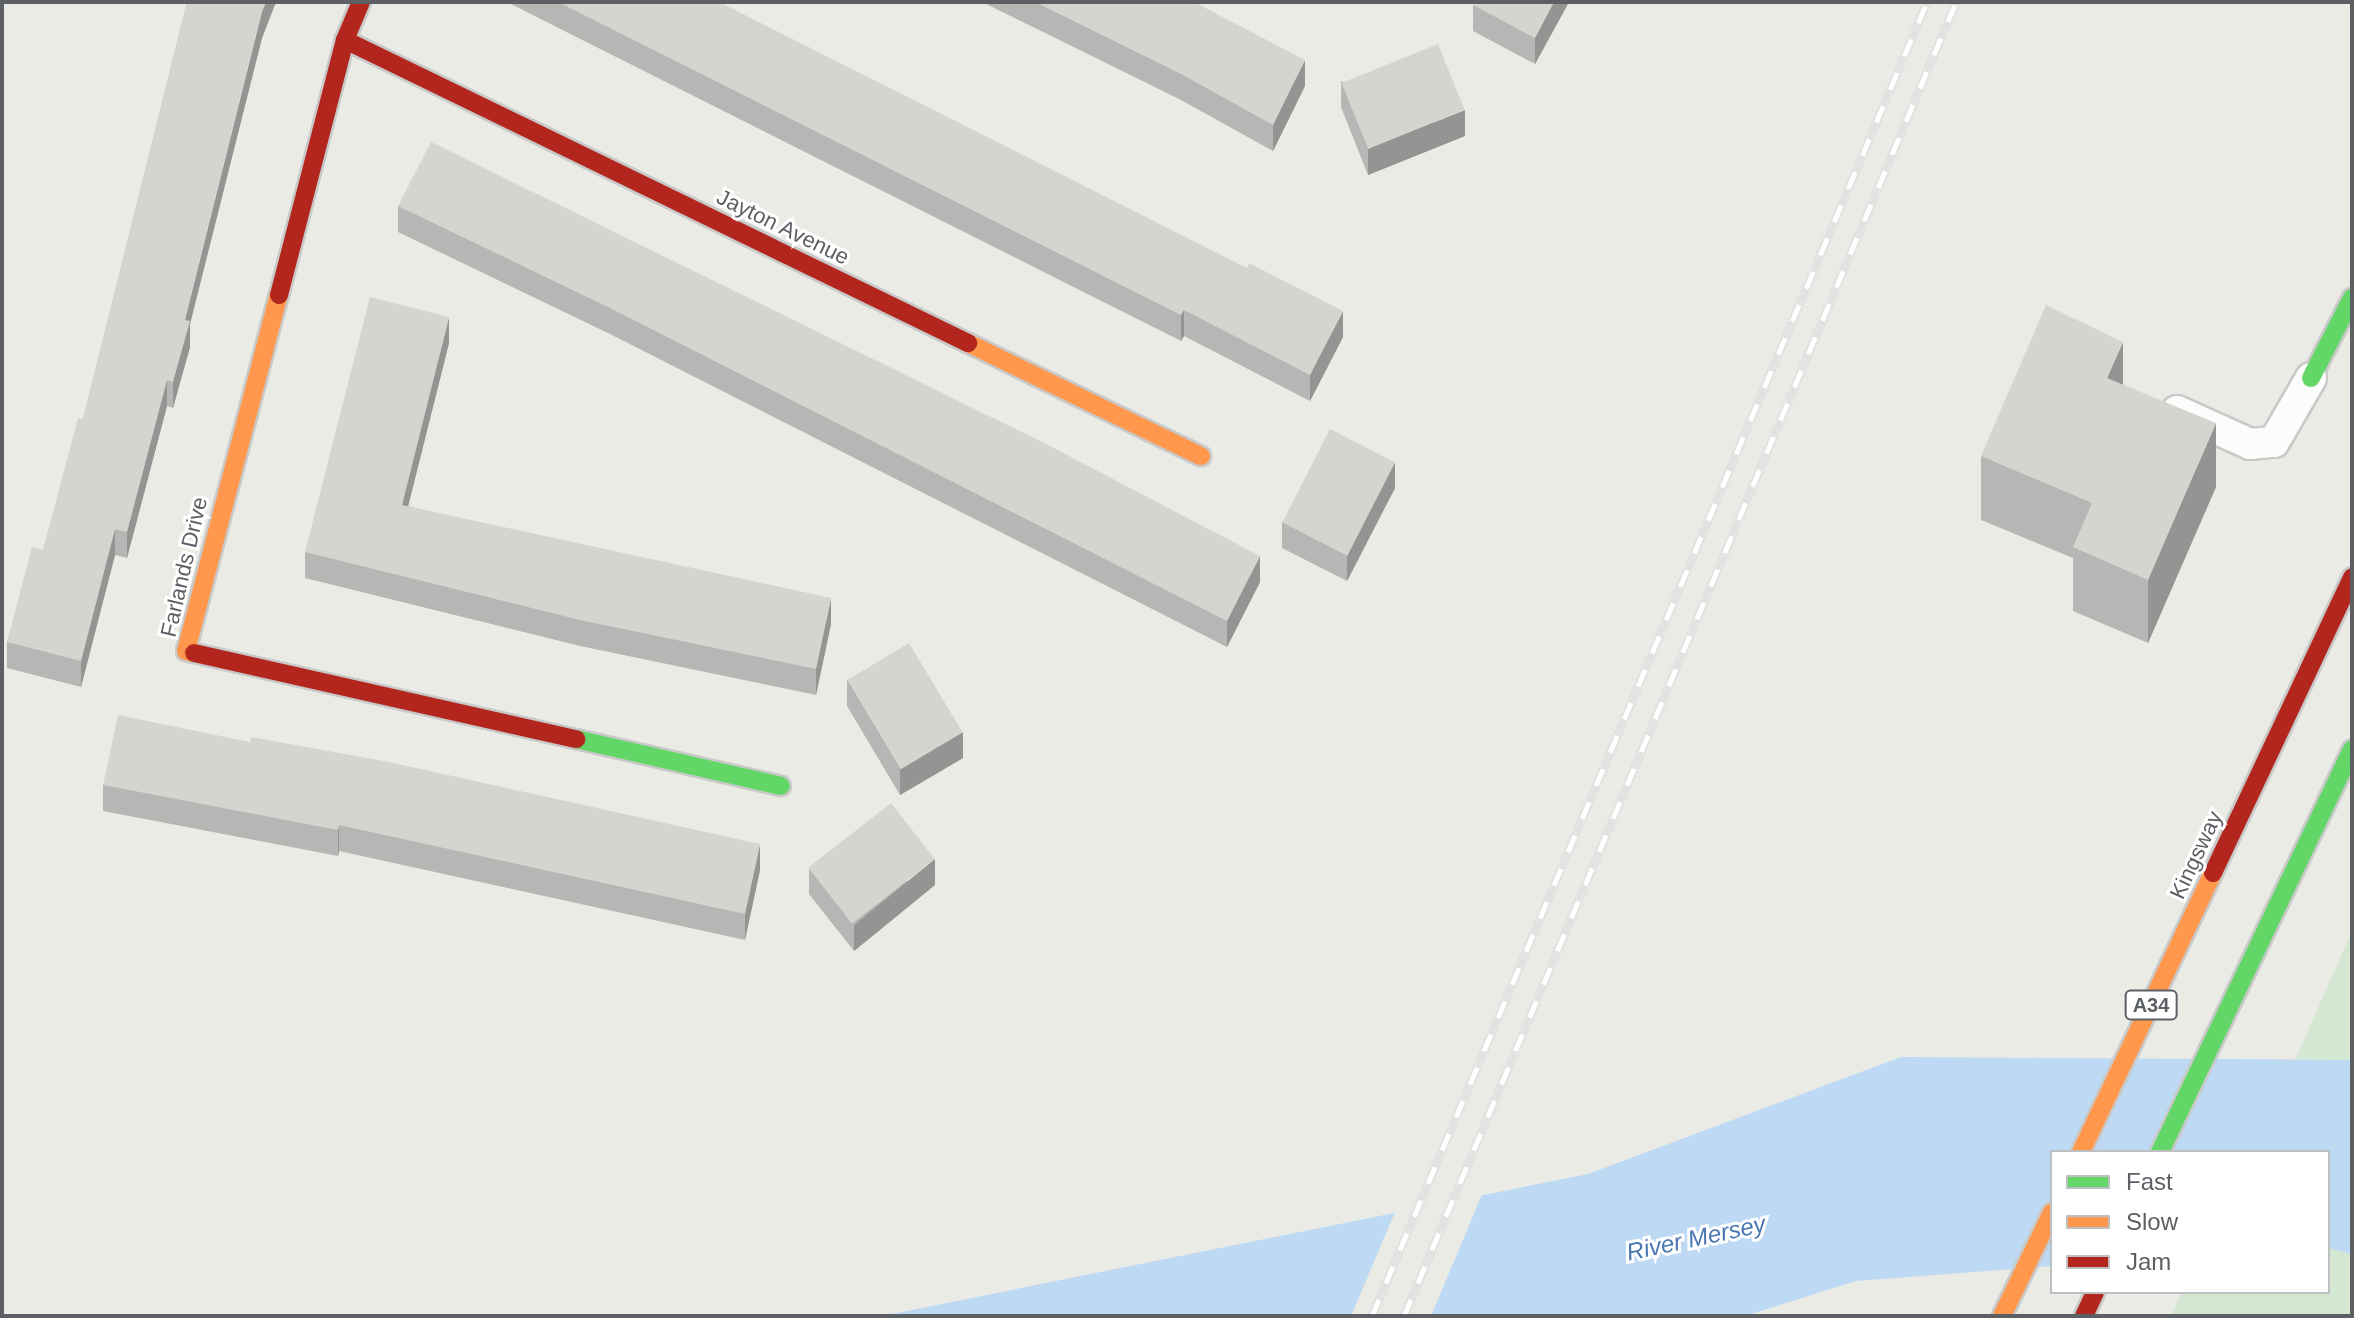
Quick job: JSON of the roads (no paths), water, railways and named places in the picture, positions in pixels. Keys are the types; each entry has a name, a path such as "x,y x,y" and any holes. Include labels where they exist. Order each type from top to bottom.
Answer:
{"main road":[{"name":"Farlands Drive","path":"361,2 345,40 186,651 781,786"},
{"name":"Jayton Avenue","path":"345,40 1201,456"},
{"path":"2311,378 2352,298"},
{"name":"Kingsway","path":"2082,1150 2352,577"},
{"path":"2161,1150 2286,881 2352,749"},
{"path":"2002,1316 2050,1216"},
{"path":"2084,1316 2094,1294"}],"lane":[{"path":"2148,397 2250,444 2274,442 2311,378"}],"water":[{"name":"River Mersey","path":"1901,1057 2352,1060 2352,1254 2330,1248 2330,1150 2050,1150 2050,1266 1856,1281 1745,1316 882,1316 1588,1174"}],"railway":[{"path":"1372,1316 1927,2"},
{"path":"1404,1316 1956,2"}]}
